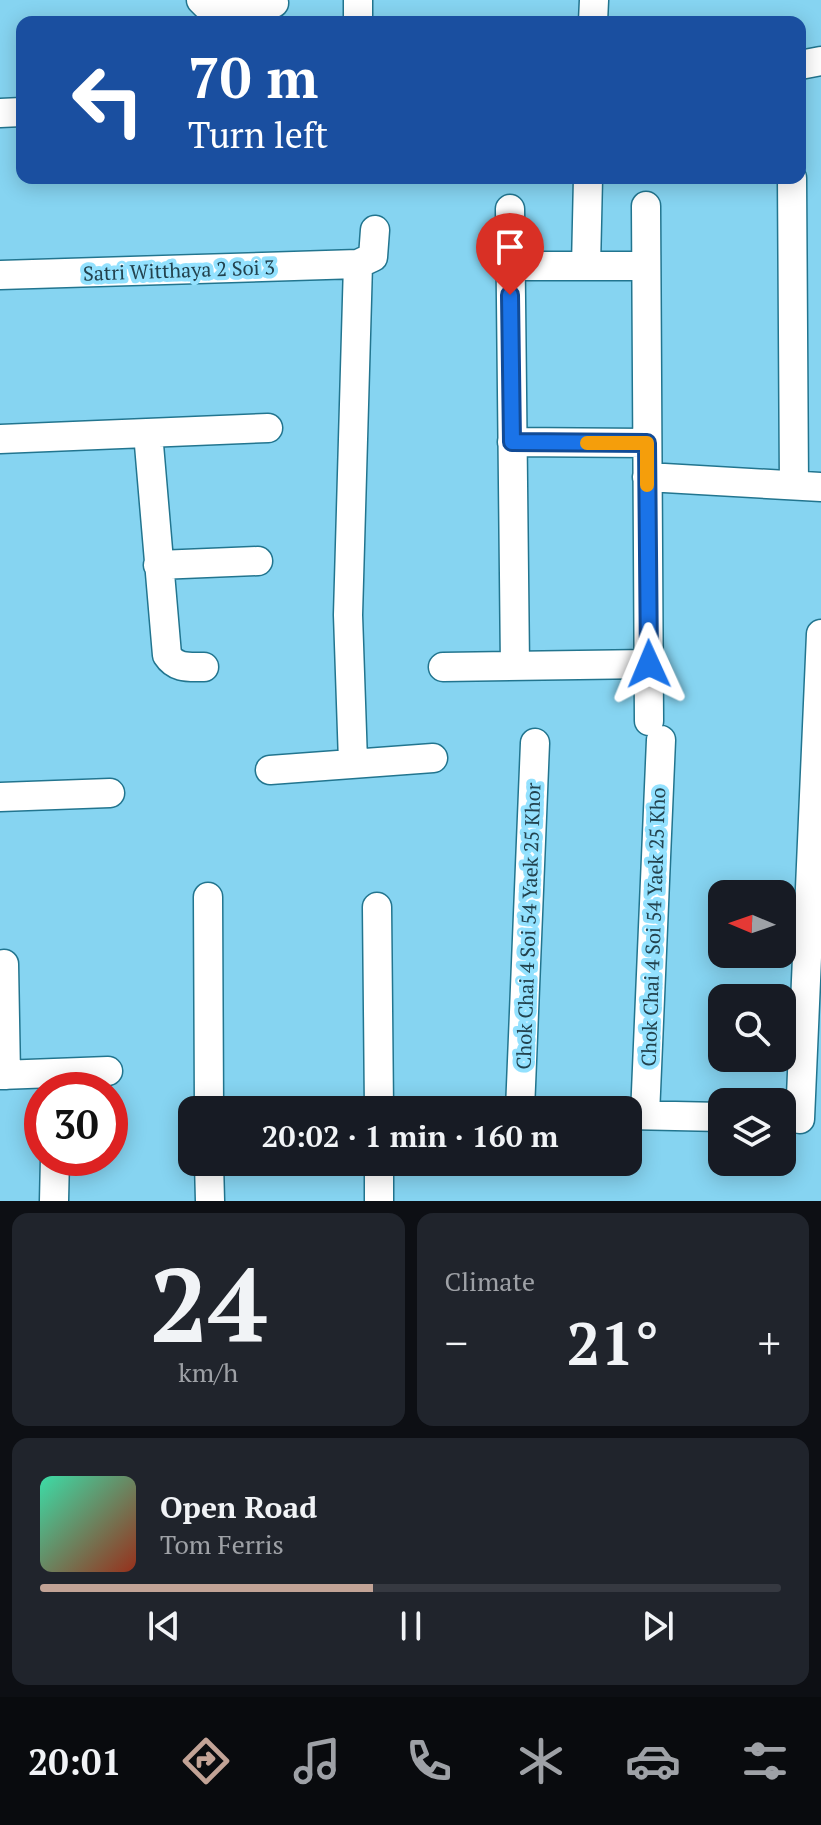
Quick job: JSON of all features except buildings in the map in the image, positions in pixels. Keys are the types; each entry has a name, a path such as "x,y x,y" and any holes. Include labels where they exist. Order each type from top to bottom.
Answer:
{"street":[{"path":"205,9 274,3"},
{"path":"586,266 588,184"},
{"path":"647,477 807,486 792,184"},
{"name":"Chok Chai 4 Soi 54 Yaek 25 Kho","path":"638,1096 655,731 649,664 646,206"},
{"path":"510,209 515,666"},
{"path":"353,762 348,615 358,264 373,257 375,230"},
{"name":"Satri Witthaya 2 Soi 3","path":"0,275 358,264"},
{"path":"510,266 644,266"},
{"path":"0,439 268,428"},
{"path":"148,433 167,655 181,667 204,667"},
{"path":"512,442 647,443"},
{"path":"158,565 258,561"},
{"path":"801,1119 821,634"},
{"path":"443,667 649,664"},
{"name":"Chok Chai 4 Soi 54 Yaek 25 Khor","path":"521,1096 535,743"},
{"path":"270,770 433,758"},
{"path":"0,797 110,793"},
{"path":"208,897 209,1096"},
{"path":"377,907 379,1096"},
{"path":"4,964 3,1075 24,1077"},
{"path":"103,1072 108,1071"},
{"path":"642,1115 708,1117"},
{"path":"54,1201 55,1176"},
{"path":"209,1176 210,1201"},
{"path":"379,1176 379,1201"}],"slow traffic":[{"path":"587,443 647,443 647,485"}],"route":[{"path":"510,295 512,442 647,443 649,664"}]}
